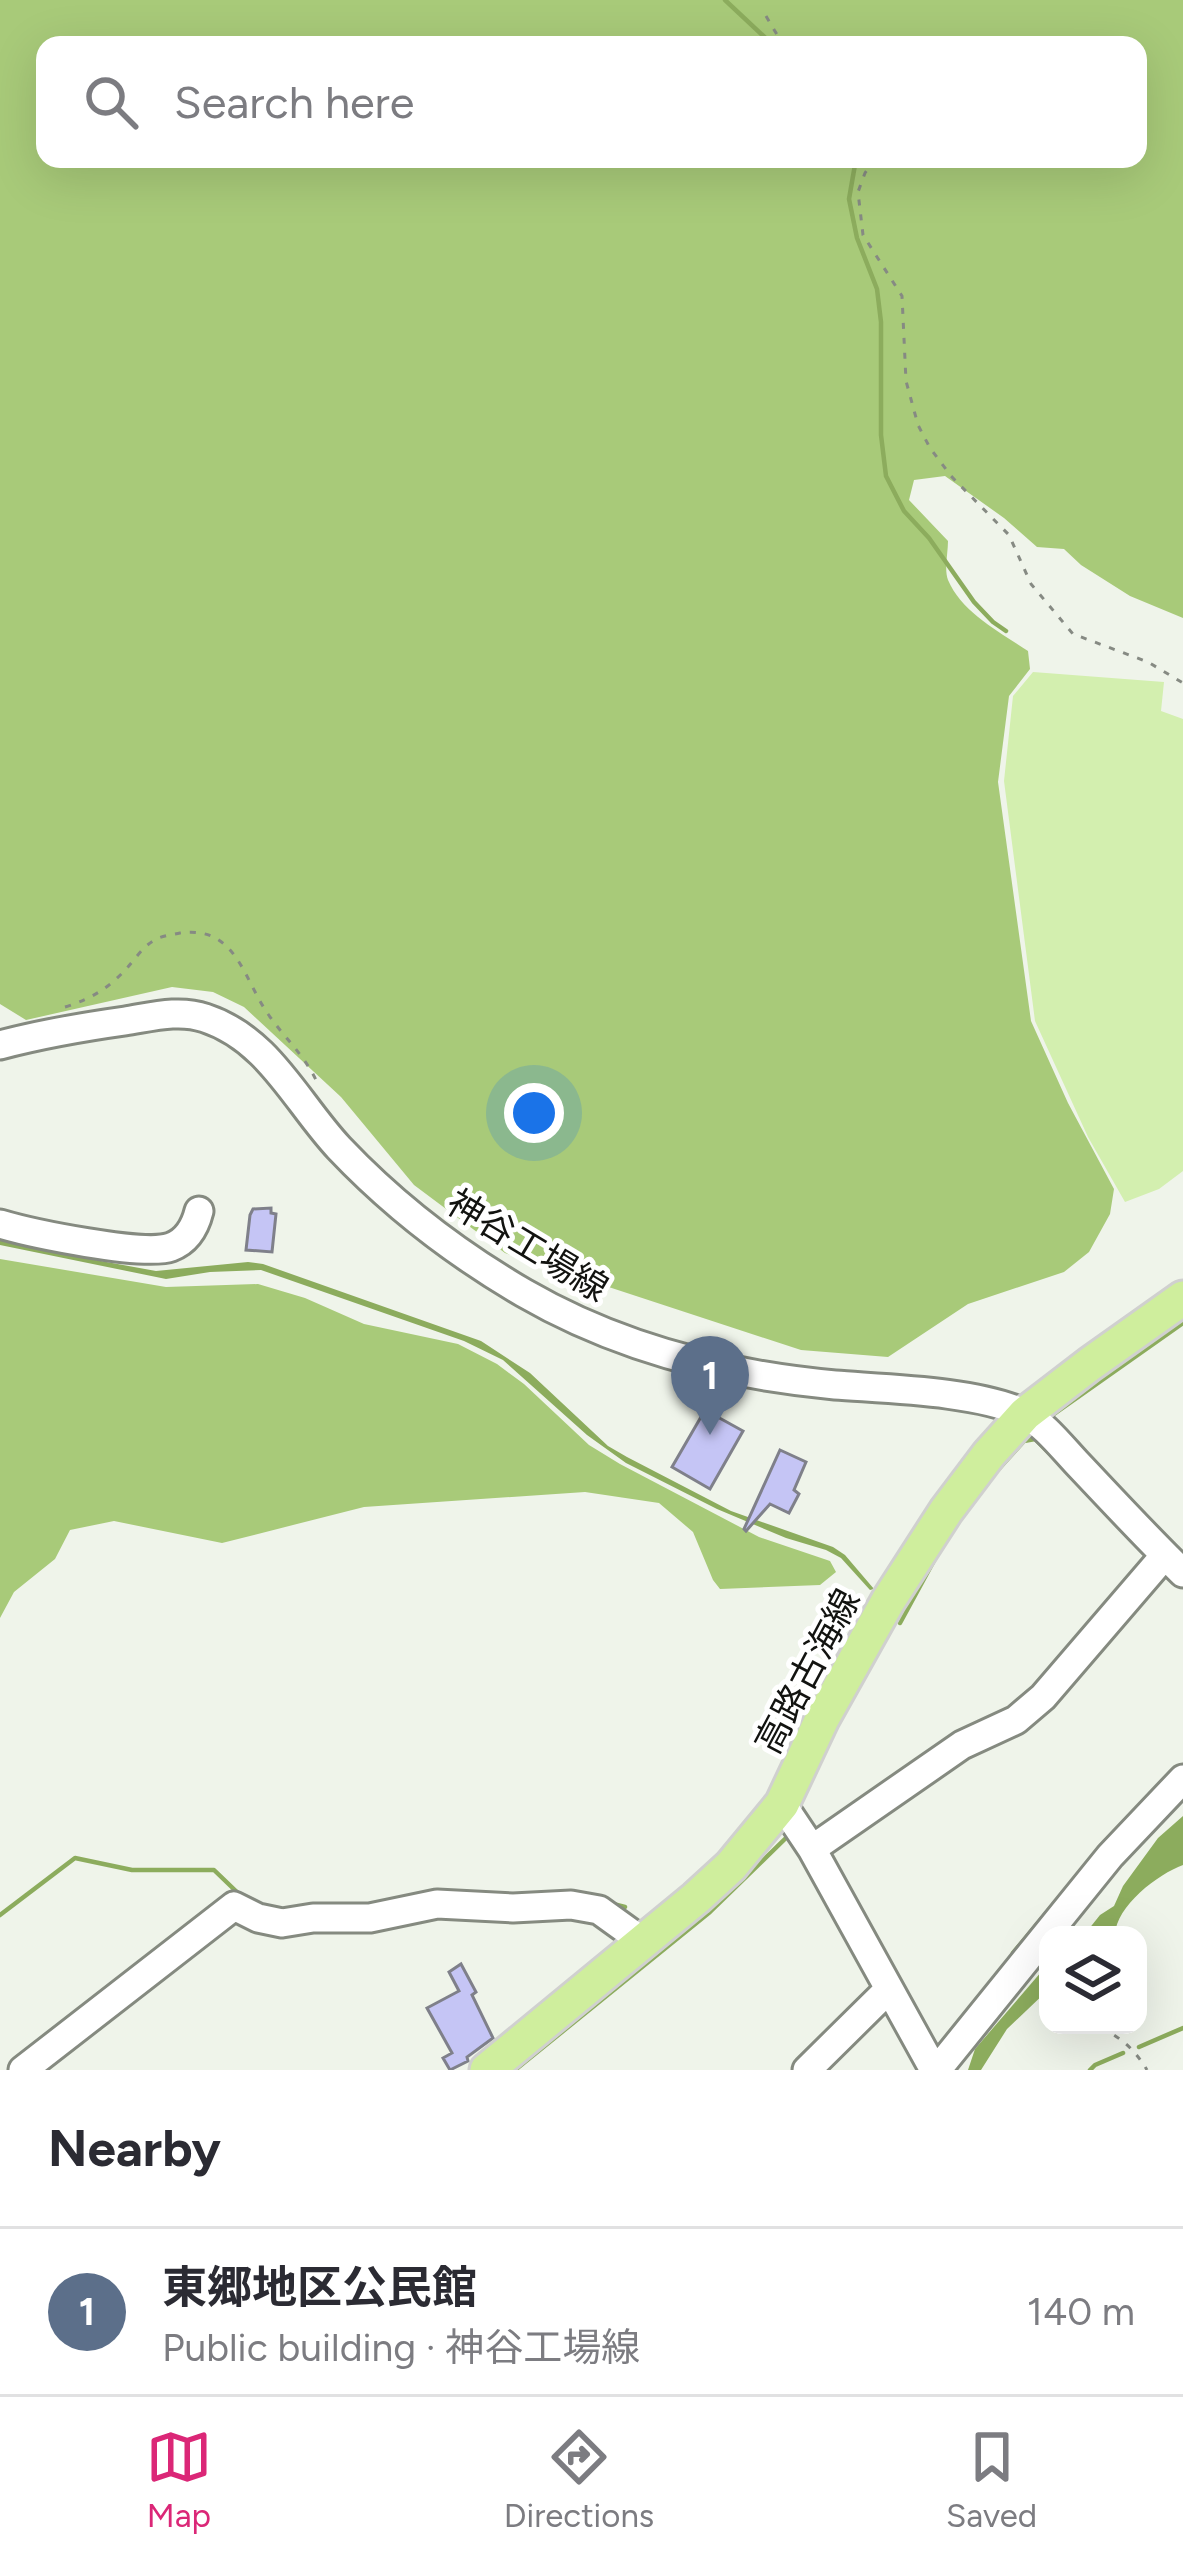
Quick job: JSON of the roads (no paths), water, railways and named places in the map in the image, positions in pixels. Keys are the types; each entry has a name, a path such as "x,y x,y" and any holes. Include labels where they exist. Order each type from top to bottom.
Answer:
{"main road":[{"name":"高路古海線","path":"487,2070 731,1866 782,1804 822,1719 888,1601 989,1454 1025,1414 1183,1298"}],"street":[{"name":"神谷工場線","path":"0,1045 65,1028 186,1012 209,1019 234,1030 260,1051 338,1147 441,1240 581,1324 669,1356 734,1370 982,1401 1025,1414"},
{"path":"0,1224 141,1250 170,1247 187,1237 200,1211"},
{"path":"812,1849 962,1745 1016,1720 1174,1564 1025,1414"},
{"path":"782,1804 936,2070 1110,1856 1183,1779"},
{"path":"23,2070 234,1906 282,1923 370,1918 437,1904 571,1905 598,1910 642,1941"},
{"path":"806,2070 889,1989"}],"waterway":[{"path":"725,0 763,36"},
{"path":"854,168 849,199 857,238 877,289 881,322 881,435 886,476 904,511 974,602 1006,631"},
{"path":"1054,1414 1183,1323"},
{"path":"996,1472 1024,1441 1035,1439 1057,1461"},
{"path":"900,1623 937,1555"},
{"path":"515,2070 710,1912 788,1836"},
{"path":"0,1915 75,1858 132,1870 214,1870 240,1895"},
{"path":"1013,1953 1063,1893"},
{"path":"609,1903 625,1907"},
{"path":"1139,2047 1183,2028"},
{"path":"1090,2070 1123,2053"}],"place":[{"name":"東郷地区公民館","path":"710,1435"}]}
